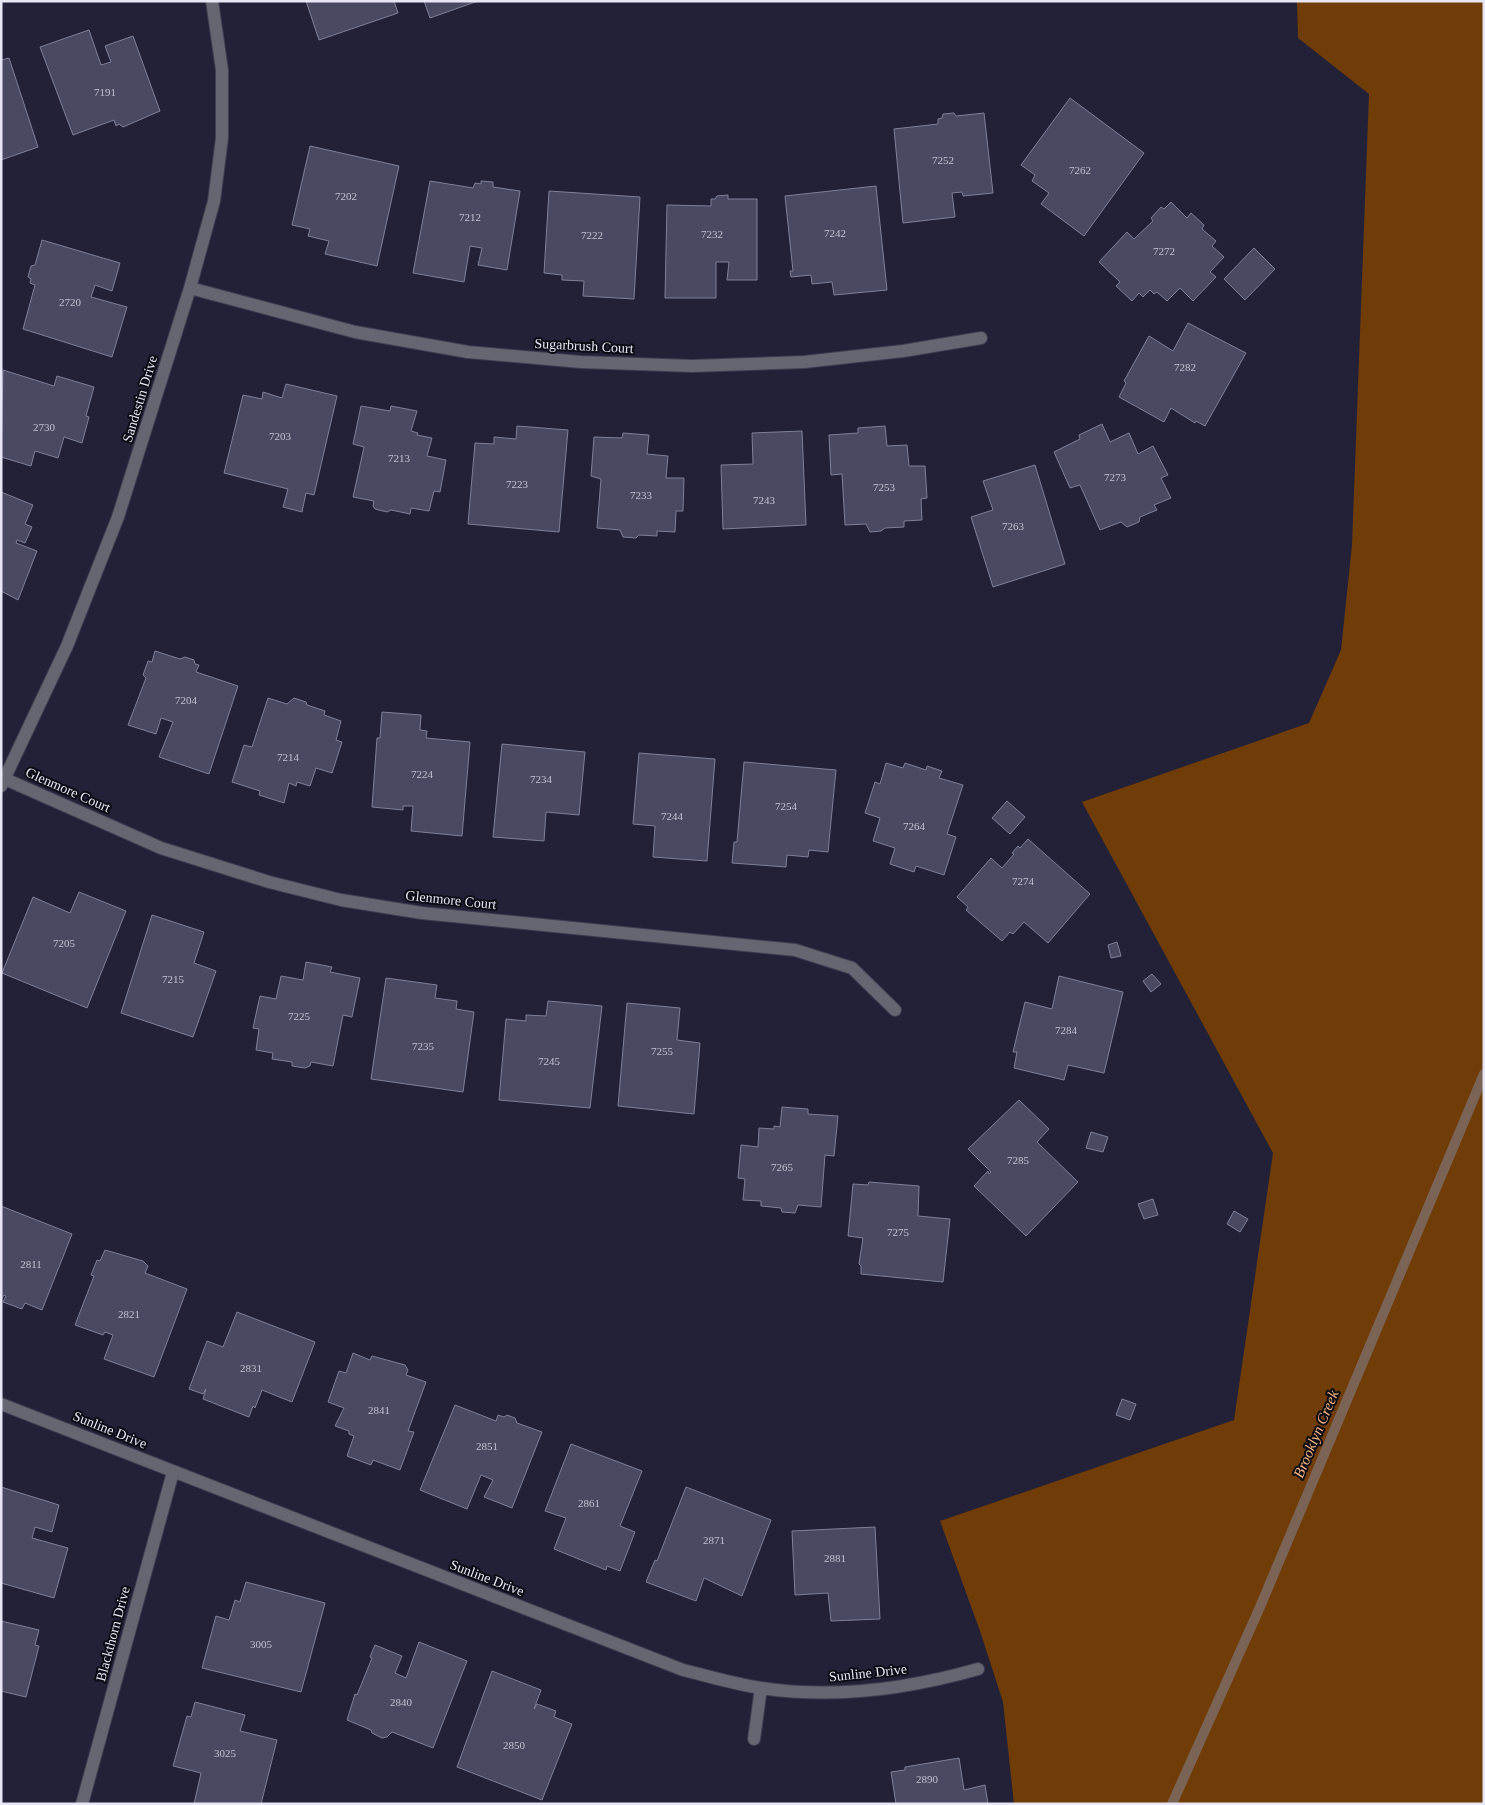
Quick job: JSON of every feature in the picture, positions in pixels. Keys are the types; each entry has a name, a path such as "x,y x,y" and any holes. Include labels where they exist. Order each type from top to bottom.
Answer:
{"street":[{"name":"Sandestin Drive","path":"3,782 67,646 118,517 190,288 214,201 222,138 222,70 212,1"},
{"name":"Sugarbrush Court","path":"190,288 355,332 468,352 581,362 692,366 804,362 903,351 982,338"},
{"name":"Glenmore Court","path":"3,782 161,848 269,882 341,900 422,913 795,950 852,968 895,1010"},
{"name":"Sunline Drive","path":"1,1404 683,1670 761,1688 820,1693 879,1690 945,1678 978,1669"},
{"name":"Blackthorn Drive","path":"82,1804 174,1472"},
{"path":"754,1739 761,1688"}],"shaded area":[{"path":"1297,1 1484,1 1484,1804 1014,1804 1003,1702 980,1631 940,1521 1234,1420 1273,1153 1082,802 1309,723 1341,650 1352,545 1369,94 1298,38"}],"building":[{"path":"306,1 394,1 398,13 319,40"},
{"path":"424,1 478,1 430,18"},
{"path":"89,30 101,65 111,62 105,46 133,36 160,111 123,127 119,124 116,126 114,120 73,135 40,47"},
{"path":"9,58 38,147 1,160 1,60"},
{"path":"1070,98 1144,153 1084,236 1041,204 1049,193 1032,181 1035,175 1021,165"},
{"path":"954,113 956,116 984,113 993,193 963,196 962,192 952,193 955,217 903,223 894,129 938,124 938,119 942,118 943,114"},
{"path":"310,146 399,166 377,266 325,254 329,241 308,236 310,229 292,225"},
{"path":"430,181 473,188 475,183 481,184 481,181 493,182 493,187 520,191 507,270 478,265 482,248 470,246 464,282 413,273"},
{"path":"876,186 887,290 834,295 832,282 812,284 811,275 791,277 790,271 793,271 785,196"},
{"path":"549,191 640,197 634,299 583,296 584,281 562,280 562,275 544,273"},
{"path":"728,195 728,199 757,199 757,280 727,280 729,262 716,262 716,298 665,298 667,205 711,206 711,199 715,199 717,196"},
{"path":"1171,202 1187,218 1191,213 1204,225 1202,229 1216,241 1212,246 1224,257 1210,272 1216,277 1193,301 1180,288 1167,301 1157,292 1154,294 1150,290 1143,297 1139,293 1132,301 1116,286 1120,282 1099,262 1127,232 1134,239 1153,221 1151,218 1161,207 1164,209"},
{"path":"42,240 120,263 112,291 95,285 91,297 127,307 112,357 23,329 35,285 30,283 31,279 28,277 31,266 35,265"},
{"path":"1254,248 1275,269 1245,300 1224,279"},
{"path":"1188,323 1246,353 1205,426 1196,421 1195,423 1171,408 1164,422 1119,397 1126,383 1124,381 1149,336 1173,351"},
{"path":"3,370 54,386 57,376 94,387 86,416 89,417 82,443 64,437 58,458 35,451 31,466 1,457"},
{"path":"286,384 337,396 314,495 306,493 302,512 283,507 288,489 224,473 243,395 262,399 263,392 282,398"},
{"path":"361,406 390,411 391,406 417,411 411,431 418,433 417,435 432,438 427,456 446,460 440,492 434,491 429,511 411,508 410,514 391,510 387,512 375,509 373,506 374,501 353,497 364,447 353,444"},
{"path":"1102,424 1110,442 1129,433 1138,454 1153,446 1168,475 1161,478 1171,498 1154,505 1157,510 1140,517 1139,522 1127,527 1121,522 1100,530 1080,485 1070,488 1054,452 1080,439 1079,435"},
{"path":"517,426 568,430 559,532 468,524 475,443 494,444 494,437 516,439"},
{"path":"885,426 887,446 907,445 909,466 925,466 927,498 921,499 922,520 904,521 904,527 885,528 881,531 870,532 866,524 845,525 842,474 831,475 829,435 858,433 858,428"},
{"path":"802,431 806,525 723,529 721,465 753,464 752,433"},
{"path":"623,433 649,435 647,454 668,456 666,478 684,478 683,511 676,511 675,532 657,531 657,536 639,535 636,538 623,537 620,530 597,528 601,479 591,476 594,437 622,438"},
{"path":"1035,465 1065,564 993,587 971,517 993,510 983,481"},
{"path":"1,492 33,505 25,524 32,527 25,543 17,540 16,543 37,551 18,600 1,591"},
{"path":"155,651 180,659 185,657 194,660 195,664 199,665 196,672 238,686 209,774 159,757 173,722 161,718 156,734 128,725 146,678 143,675 148,661 152,662"},
{"path":"268,698 287,704 294,698 325,711 324,715 341,721 336,740 342,742 332,773 316,768 310,786 297,782 296,786 289,783 284,803 259,795 260,791 232,782 244,745 252,747"},
{"path":"382,712 421,715 420,730 427,731 426,738 470,742 462,836 411,831 413,806 403,806 403,810 372,807 377,738 380,738"},
{"path":"502,744 585,752 579,815 546,812 544,841 493,837"},
{"path":"639,753 715,759 707,861 653,857 655,826 633,824"},
{"path":"744,762 836,770 828,852 809,850 808,857 787,855 786,867 732,863 734,842 737,842"},
{"path":"886,763 903,768 905,763 926,770 927,766 942,771 939,778 963,785 947,834 956,837 944,875 916,866 914,872 890,864 895,848 873,841 880,818 865,813 875,782 880,784"},
{"path":"1007,801 1025,817 1010,834 992,818"},
{"path":"1028,839 1090,894 1048,943 1024,922 1013,934 1010,932 1002,941 966,910 968,907 957,897 991,858 1002,868 1018,846 1020,848"},
{"path":"79,892 126,911 87,1008 2,973 33,897 70,913"},
{"path":"152,915 204,932 194,963 216,971 193,1037 121,1013"},
{"path":"1117,942 1121,956 1111,958 1108,945"},
{"path":"306,962 332,967 330,972 360,978 352,1017 343,1015 333,1066 311,1062 310,1066 305,1068 292,1066 292,1062 272,1059 273,1053 256,1050 259,1029 253,1028 260,996 276,999 281,976 303,980"},
{"path":"1152,974 1161,984 1151,992 1143,981"},
{"path":"1059,976 1123,992 1104,1073 1068,1065 1064,1080 1014,1068 1017,1052 1013,1052 1025,1002 1052,1009"},
{"path":"386,978 437,985 435,998 457,1001 456,1009 474,1012 463,1092 371,1079"},
{"path":"548,1001 602,1006 590,1108 499,1100 506,1019 526,1021 526,1015 546,1016"},
{"path":"627,1003 680,1008 677,1040 700,1043 694,1114 618,1106"},
{"path":"1019,1100 1049,1129 1037,1142 1078,1182 1026,1236 974,1186 988,1171 989,1174 991,1172 968,1149"},
{"path":"782,1107 808,1109 808,1114 838,1116 834,1156 825,1155 821,1207 798,1205 795,1213 782,1212 781,1208 761,1206 761,1201 743,1200 745,1179 738,1178 741,1145 758,1147 759,1128 774,1129 774,1126 780,1127"},
{"path":"1091,1132 1108,1137 1103,1152 1086,1148"},
{"path":"869,1182 919,1186 918,1216 950,1219 943,1282 861,1274 861,1266 859,1264 863,1238 848,1236 853,1184 868,1185"},
{"path":"1153,1199 1158,1215 1144,1219 1138,1204"},
{"path":"1,1206 72,1234 42,1310 25,1303 22,1309 3,1302 6,1296 4,1295 1,1300"},
{"path":"1234,1211 1248,1219 1240,1232 1227,1224"},
{"path":"105,1250 143,1261 148,1266 145,1273 187,1289 154,1377 104,1359 113,1335 105,1332 103,1335 75,1325 94,1276 91,1275 97,1260 100,1261"},
{"path":"237,1312 315,1342 292,1402 262,1390 255,1408 253,1406 249,1417 203,1399 206,1389 203,1394 189,1389 207,1341 223,1347"},
{"path":"353,1353 370,1360 372,1356 405,1365 408,1370 406,1375 426,1382 408,1431 414,1432 400,1470 373,1460 371,1465 347,1456 354,1436 349,1434 349,1431 335,1426 344,1408 328,1402 339,1371 346,1373"},
{"path":"1122,1399 1136,1404 1130,1420 1116,1415"},
{"path":"455,1405 496,1421 498,1415 504,1417 507,1415 515,1418 517,1423 542,1432 512,1508 484,1497 493,1480 481,1475 467,1509 420,1490"},
{"path":"571,1444 642,1471 620,1526 635,1532 620,1571 607,1566 606,1570 554,1549 566,1518 545,1511"},
{"path":"1,1487 59,1505 52,1532 35,1527 32,1538 68,1548 54,1598 1,1583"},
{"path":"686,1487 771,1520 742,1596 704,1578 696,1601 646,1582 655,1560 657,1561"},
{"path":"875,1527 880,1619 831,1621 828,1593 795,1595 792,1531"},
{"path":"246,1582 325,1603 301,1692 202,1668 216,1616 229,1620 235,1600 240,1602"},
{"path":"1,1621 39,1630 35,1645 39,1646 26,1697 1,1691"},
{"path":"419,1642 467,1661 433,1748 392,1732 387,1737 382,1738 372,1733 371,1730 347,1720 355,1694 357,1695 372,1658 370,1657 375,1645 402,1656 395,1673 406,1678"},
{"path":"492,1671 541,1690 534,1709 537,1704 556,1711 554,1717 572,1724 542,1800 457,1767"},
{"path":"195,1702 245,1715 240,1731 277,1740 261,1804 194,1804 201,1773 173,1766 187,1716 191,1717"},
{"path":"959,1758 964,1790 985,1785 988,1804 896,1804 891,1772 905,1770 905,1767"}],"waterway":[{"name":"Brooklyn Creek","path":"1172,1804 1260,1607 1484,1074"}]}
